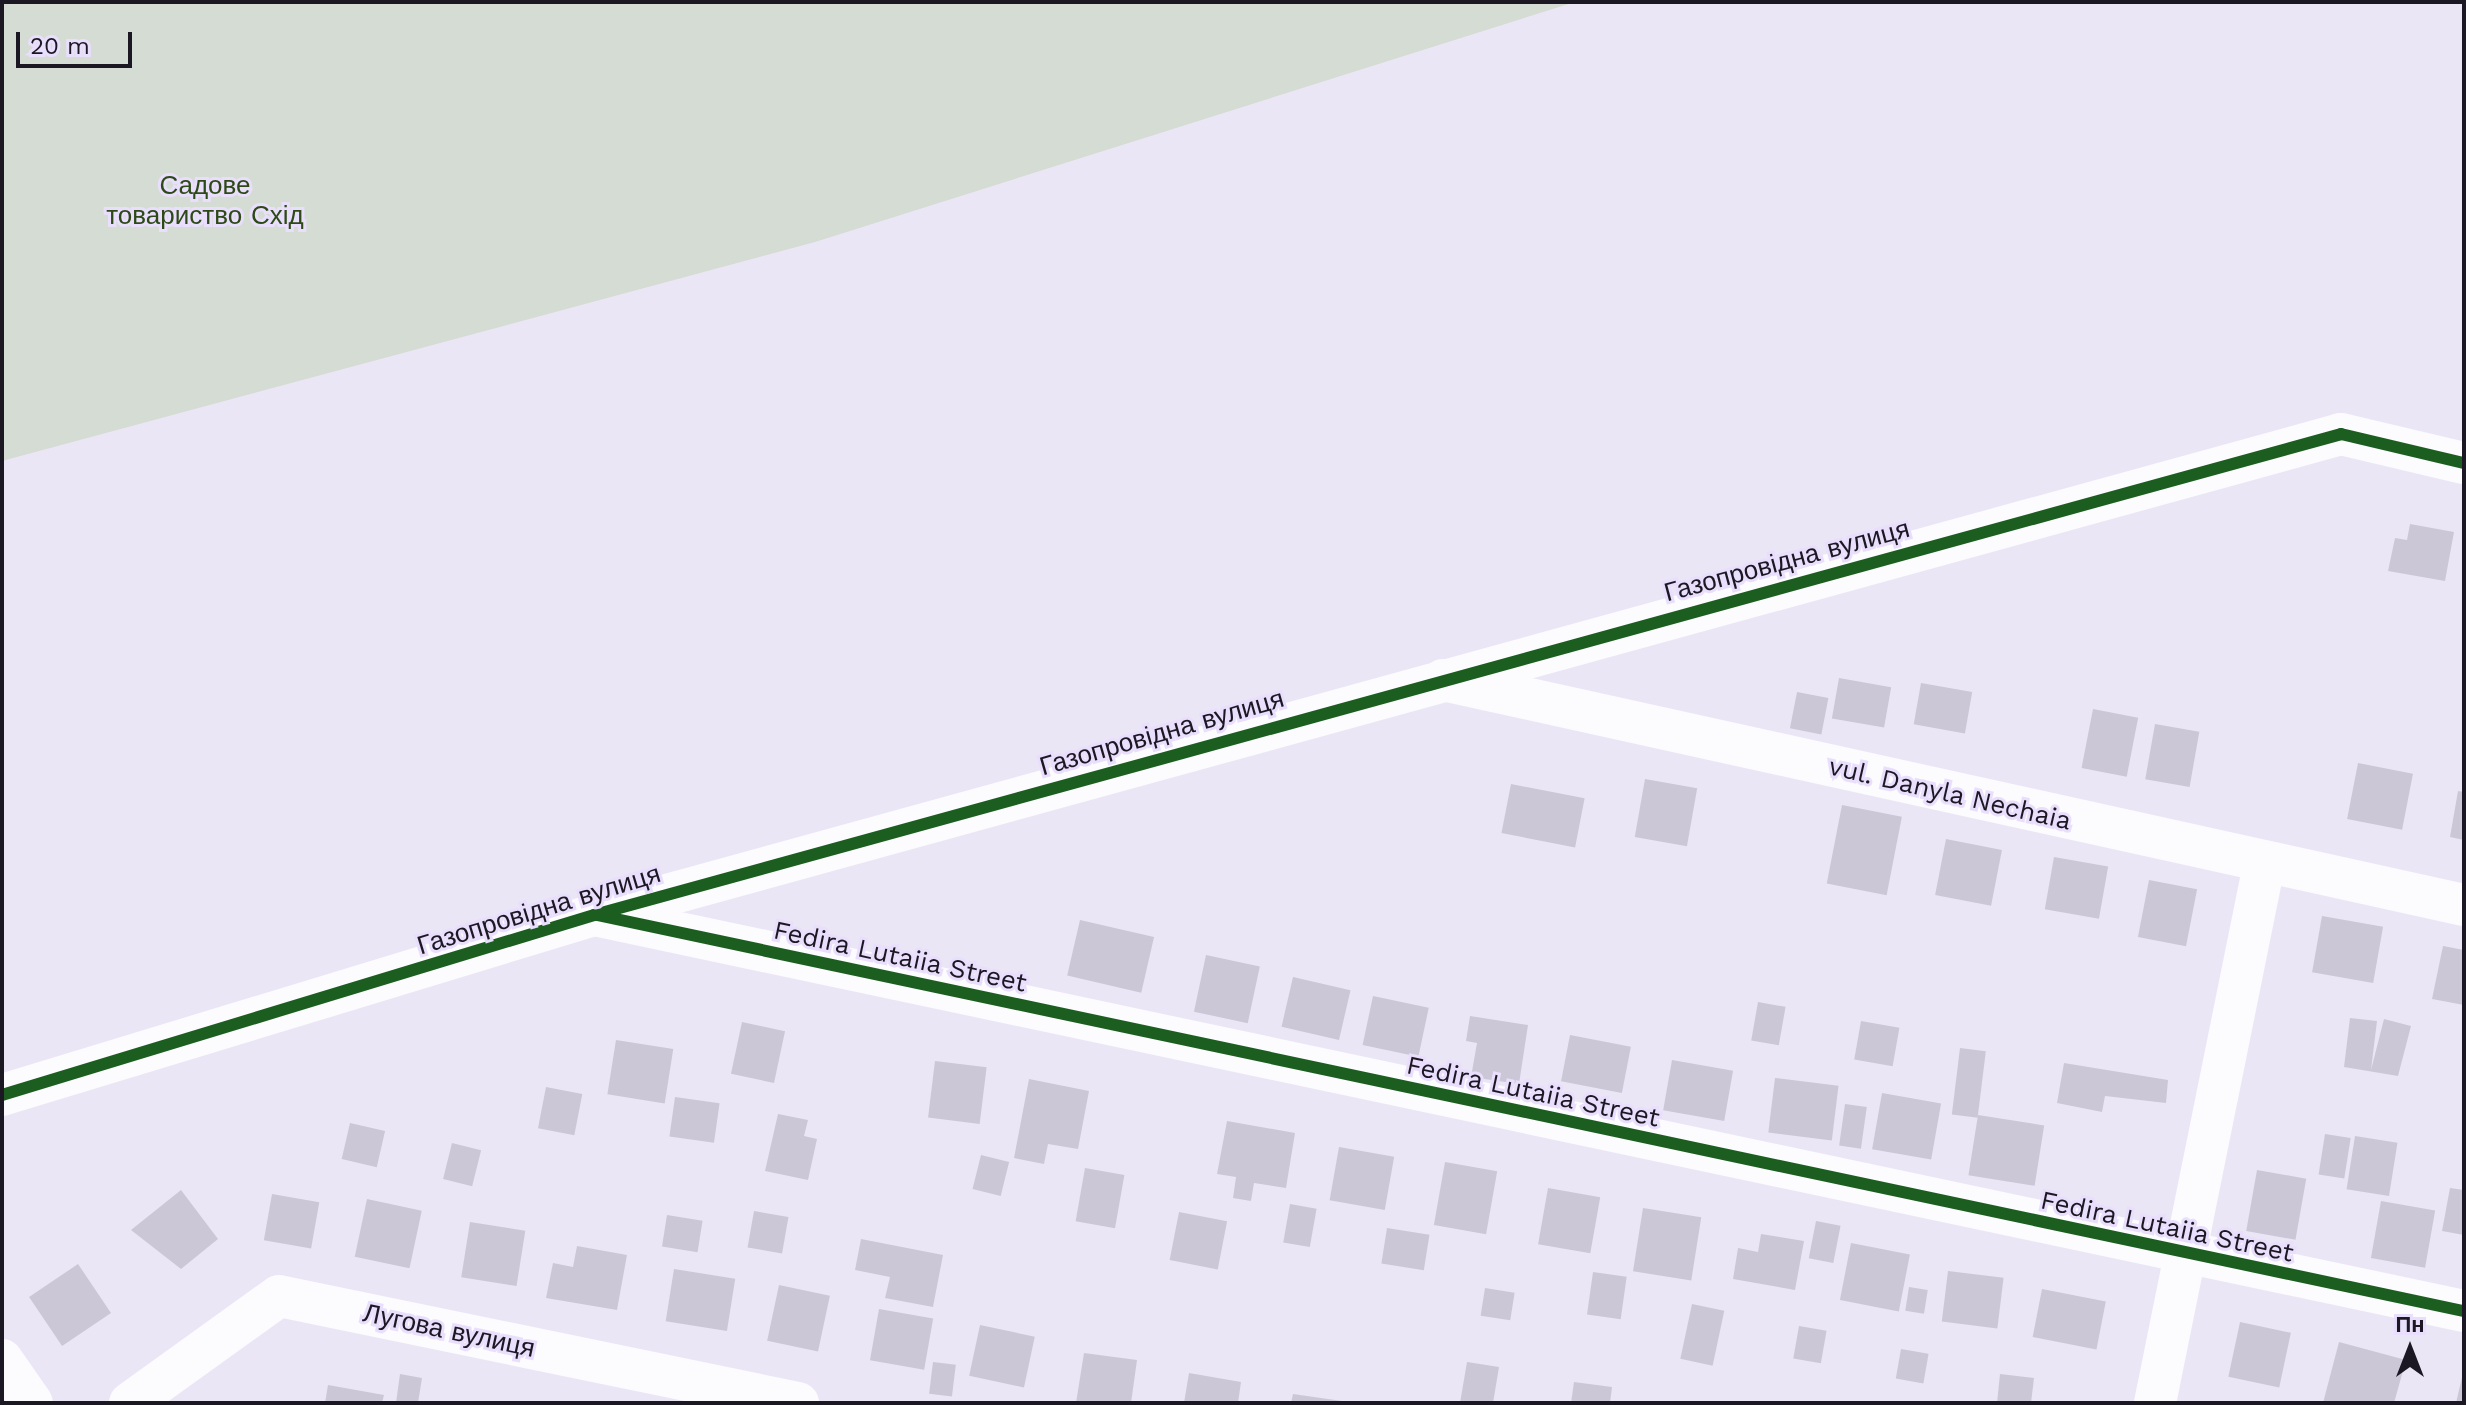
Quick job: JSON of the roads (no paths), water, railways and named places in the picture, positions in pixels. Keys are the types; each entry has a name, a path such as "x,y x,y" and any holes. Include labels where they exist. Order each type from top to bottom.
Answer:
{"street":[{"name":"Газопровідна вулиця","path":"2,1095 594,915 1438,679 2341,434 2464,463"},
{"name":"vul. Danyla Nechaia","path":"1438,679 2264,865 2464,905"},
{"path":"2155,1403 2264,865"},
{"name":"Fedira Lutaiia Street","path":"594,915 2464,1311"},
{"name":"Лугова вулиця","path":"130,1403 279,1296 798,1403"},
{"path":"2,1360 32,1403"}],"park label":[{"name":"Садове товариство Схід","path":"205,201"}]}
